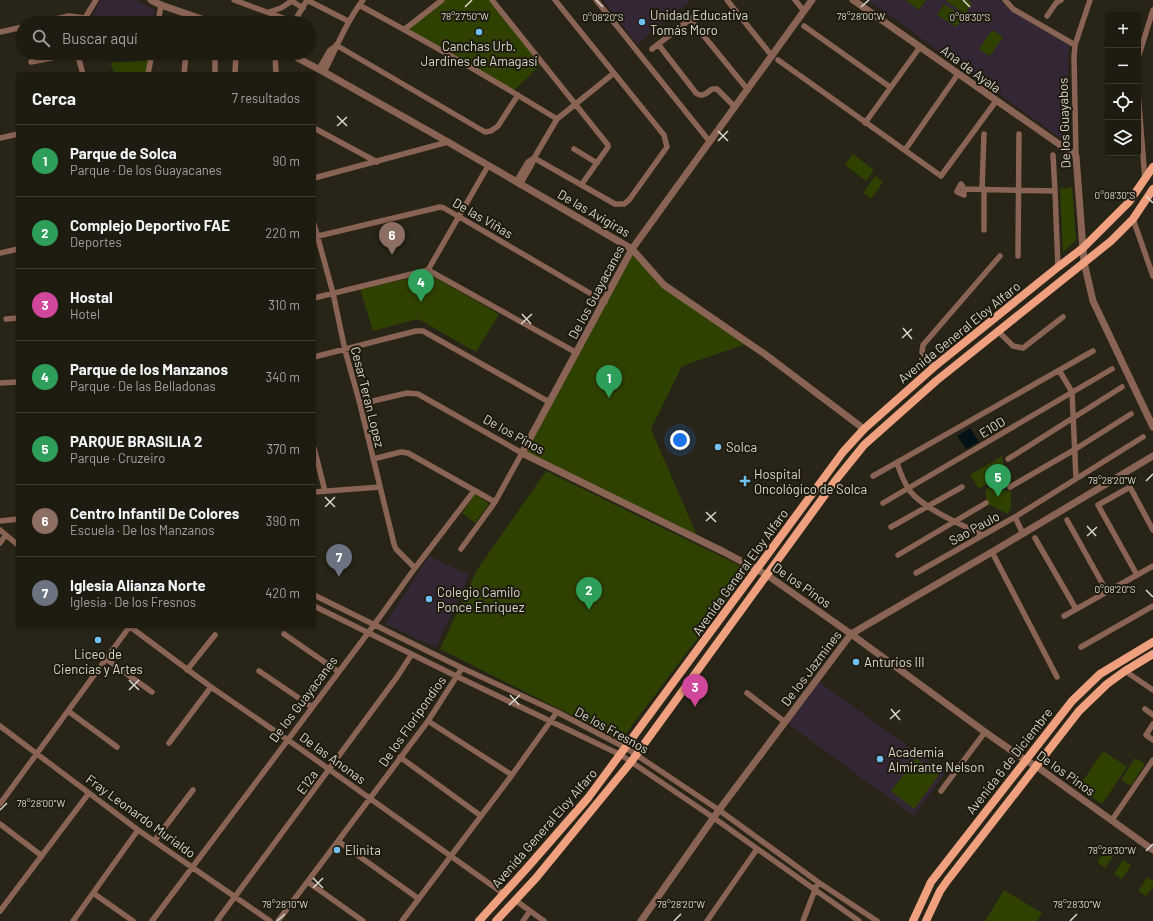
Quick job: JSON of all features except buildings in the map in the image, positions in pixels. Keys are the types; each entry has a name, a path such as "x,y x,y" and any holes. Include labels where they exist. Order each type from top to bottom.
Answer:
{"main road":[{"name":"Avenida General Eloy Alfaro","path":"479,921 588,798 624,752 756,569 843,452 864,429 934,367 1083,248 1129,202 1153,167"},
{"name":"Avenida General Eloy Alfaro","path":"496,921 607,793 835,481 864,445 936,381 1111,241 1133,218 1153,189"},
{"name":"Avenida 6 de Diciembre","path":"912,921 931,882 1072,701 1092,680 1153,642"},
{"name":"Avenida 6 de Diciembre","path":"926,921 940,891 947,880 1079,711 1099,691 1125,671 1153,654"}],"street":[{"path":"87,16 96,0"},
{"path":"151,0 192,16"},
{"path":"234,0 279,16"},
{"path":"269,12 281,8 291,0 303,8"},
{"path":"298,16 307,0 348,21"},
{"path":"405,29 442,0"},
{"path":"492,0 608,145 608,148 582,184"},
{"path":"534,158 616,204 624,204 629,200 667,146 664,135 556,0"},
{"path":"596,0 710,142"},
{"path":"727,0 775,58 941,176 996,101"},
{"path":"795,0 804,11"},
{"name":"De los Guayacanes","path":"461,549 495,502 605,302 632,249 735,107 775,58 812,0"},
{"name":"Ana de Ayala","path":"853,0 1076,156"},
{"path":"1005,0 1013,9 1076,45"},
{"path":"1047,16 1056,3 1061,0"},
{"name":"De los Guayabos","path":"1088,1 1076,45 1074,81 1076,156 1084,262 1093,301 1153,427"},
{"path":"321,70 334,52 348,21 361,2 518,95 557,120"},
{"path":"159,16 161,5"},
{"path":"1141,48 1153,10"},
{"path":"652,49 692,18 748,90"},
{"path":"804,26 890,87"},
{"path":"0,32 16,29"},
{"path":"658,44 696,93 703,96 712,88 717,89 735,107"},
{"path":"336,45 485,132 491,131 498,126 518,95"},
{"path":"865,123 920,47"},
{"path":"31,62 41,60"},
{"path":"79,60 82,72"},
{"path":"148,72 151,60"},
{"path":"184,72 185,60"},
{"path":"215,60 215,72"},
{"path":"235,72 236,60"},
{"path":"276,60 276,72"},
{"name":"De las Avigiras","path":"302,60 448,142 632,249 664,285 766,355 864,429"},
{"path":"518,183 532,164 534,158 557,120 614,73"},
{"path":"905,150 958,74"},
{"path":"1140,120 1145,180"},
{"path":"316,129 377,162"},
{"path":"0,138 16,134"},
{"path":"984,134 984,230"},
{"path":"1018,256 1019,134"},
{"path":"316,177 448,142"},
{"path":"574,149 597,163"},
{"path":"1053,155 1058,267"},
{"path":"428,270 488,166"},
{"path":"964,189 1055,190"},
{"name":"De las Viñas","path":"316,237 440,207 459,216 605,302"},
{"path":"1133,218 1153,276"},
{"name":"Cesar Teran Lopez","path":"316,237 333,293 345,350 360,404 394,544 396,549 415,568"},
{"path":"0,253 16,249"},
{"path":"934,367 922,352 923,345 1000,256"},
{"path":"316,297 428,270 577,353"},
{"path":"998,331 1013,346 1023,348 1063,317"},
{"path":"6,319 16,318"},
{"path":"316,357 416,331 423,331 549,402"},
{"path":"873,476 1093,351"},
{"name":"E10D","path":"883,503 1112,369"},
{"path":"1059,370 1072,392 1076,478"},
{"path":"0,383 16,382"},
{"path":"1008,459 1122,387"},
{"name":"De los Pinos","path":"360,404 407,393 418,394 522,453 767,575 851,634 985,732 1036,766 1153,850"},
{"path":"1010,487 1074,450 1131,414"},
{"name":"Sao Paulo","path":"916,573 1015,517 1143,437"},
{"path":"373,459 401,452 408,453 495,502"},
{"path":"316,456 325,491"},
{"name":"De los Jazmines","path":"641,921 719,810 851,634 1153,456"},
{"path":"896,463 908,489 916,498 954,521 983,535"},
{"path":"316,492 380,487"},
{"path":"890,527 962,487"},
{"path":"1137,575 1098,505 1130,487 1153,530"},
{"name":"De los Guayacanes","path":"152,921 474,491"},
{"path":"898,555 986,503"},
{"path":"1015,517 1023,534"},
{"path":"0,521 16,520"},
{"path":"1067,520 1107,592"},
{"path":"0,530 5,536 16,544"},
{"path":"0,543 5,536"},
{"path":"1035,538 1076,609"},
{"path":"992,552 1057,677"},
{"path":"1064,616 1153,566"},
{"name":"De los Fresnos","path":"316,596 462,668 557,712 719,810 818,882 877,921"},
{"path":"331,615 336,606"},
{"path":"1081,647 1153,606"},
{"name":"De los Fresnos","path":"316,607 551,721 624,752"},
{"path":"0,804 129,628"},
{"name":"De las Anonas","path":"133,628 187,670 504,894"},
{"path":"284,634 339,672"},
{"path":"187,670 215,635"},
{"name":"E12a","path":"217,921 397,677 412,654"},
{"path":"106,659 152,692"},
{"name":"De los Floripondios","path":"278,921 428,721 462,668"},
{"path":"259,671 312,707"},
{"path":"1125,671 1153,690"},
{"path":"170,743 211,687"},
{"path":"747,693 785,722"},
{"path":"1145,709 1153,715"},
{"path":"68,711 117,747"},
{"path":"402,921 512,776 557,712"},
{"path":"428,721 512,776"},
{"path":"1153,724 1146,735 1153,740"},
{"name":"Fray Leonardo Murialdo","path":"0,726 138,830 193,866 270,921"},
{"path":"940,791 985,732"},
{"path":"400,757 481,816"},
{"name":"De los Fresnos","path":"634,758 714,818 859,921"},
{"path":"1112,820 1153,760"},
{"path":"155,840 193,790"},
{"path":"0,911 89,793"},
{"path":"0,824 42,856"},
{"path":"73,921 138,830"},
{"path":"338,841 419,899"},
{"path":"707,921 757,849"},
{"path":"308,882 363,921"},
{"path":"803,921 818,882"},
{"path":"93,893 133,921"},
{"path":"515,900 544,921"},
{"path":"523,921 530,911"}],"shaded area":[{"path":"100,0 136,0 155,10 154,16 92,16"},
{"name":"Unidad Educativa Tomás Moro","path":"603,0 691,0 637,44"},
{"path":"868,0 1000,0 1009,9 1070,46 1068,56 1070,145"},
{"path":"970,428 979,442 966,449 957,436"},
{"name":"Colegio Camilo Ponce Enriquez","path":"429,556 469,575 436,647 385,624"},
{"name":"Academia Almirante Nelson","path":"819,682 945,773 914,816 788,724"}],"green space":[{"path":"442,0 492,0 543,63 512,92 405,29"},
{"path":"905,0 926,0 919,10"},
{"path":"968,0 972,3 965,14 946,1"},
{"path":"944,4 964,17 956,27 937,15"},
{"path":"992,30 1003,37 990,56 979,49"},
{"path":"151,60 148,72 114,72 110,63"},
{"path":"853,154 874,170 866,181 845,165"},
{"path":"875,176 883,182 871,199 863,193"},
{"path":"1072,187 1076,240 1063,252 1060,189"},
{"path":"632,249 664,285 749,343 682,366 651,429 699,540 522,453"},
{"path":"429,274 499,314 476,352 418,319 373,331 360,289"},
{"path":"1002,456 1005,473 979,489 970,475"},
{"path":"546,471 749,570 621,740 440,649 477,570"},
{"path":"986,488 1011,491 1011,508 1008,514 986,503"},
{"path":"475,494 489,504 475,523 462,513"},
{"path":"1103,751 1127,767 1102,804 1078,788"},
{"path":"916,758 939,775 914,809 891,791"},
{"path":"1135,758 1145,764 1131,786 1121,780"},
{"path":"1107,848 1115,854 1105,868 1097,862"},
{"path":"1123,860 1131,865 1122,879 1114,874"},
{"path":"1148,877 1153,881 1153,887 1146,896 1138,891"},
{"path":"1004,890 1042,913 1037,921 985,921"}],"place":[{"name":"Unidad Educativa Tomás Moro","path":"642,22"},
{"name":"Canchas Urb. Jardines de Amagasí","path":"479,32"},
{"name":"Centro Infantil De Colores","path":"392,255"},
{"name":"Parque de los Manzanos","path":"421,302"},
{"name":"Parque de Solca","path":"609,398"},
{"name":"Solca","path":"718,447"},
{"name":"Hospital Oncológico de Solca","path":"745,481"},
{"name":"PARQUE BRASILIA 2","path":"998,497"},
{"name":"Iglesia Alianza Norte","path":"339,577"},
{"name":"Colegio Camilo Ponce Enriquez","path":"429,599"},
{"name":"Complejo Deportivo FAE","path":"589,610"},
{"name":"Liceo de Ciencias y Artes","path":"98,640"},
{"name":"Anturios III","path":"856,662"},
{"name":"Hostal","path":"695,707"},
{"name":"Academia Almirante Nelson","path":"880,759"},
{"name":"Elinita","path":"337,850"}]}
